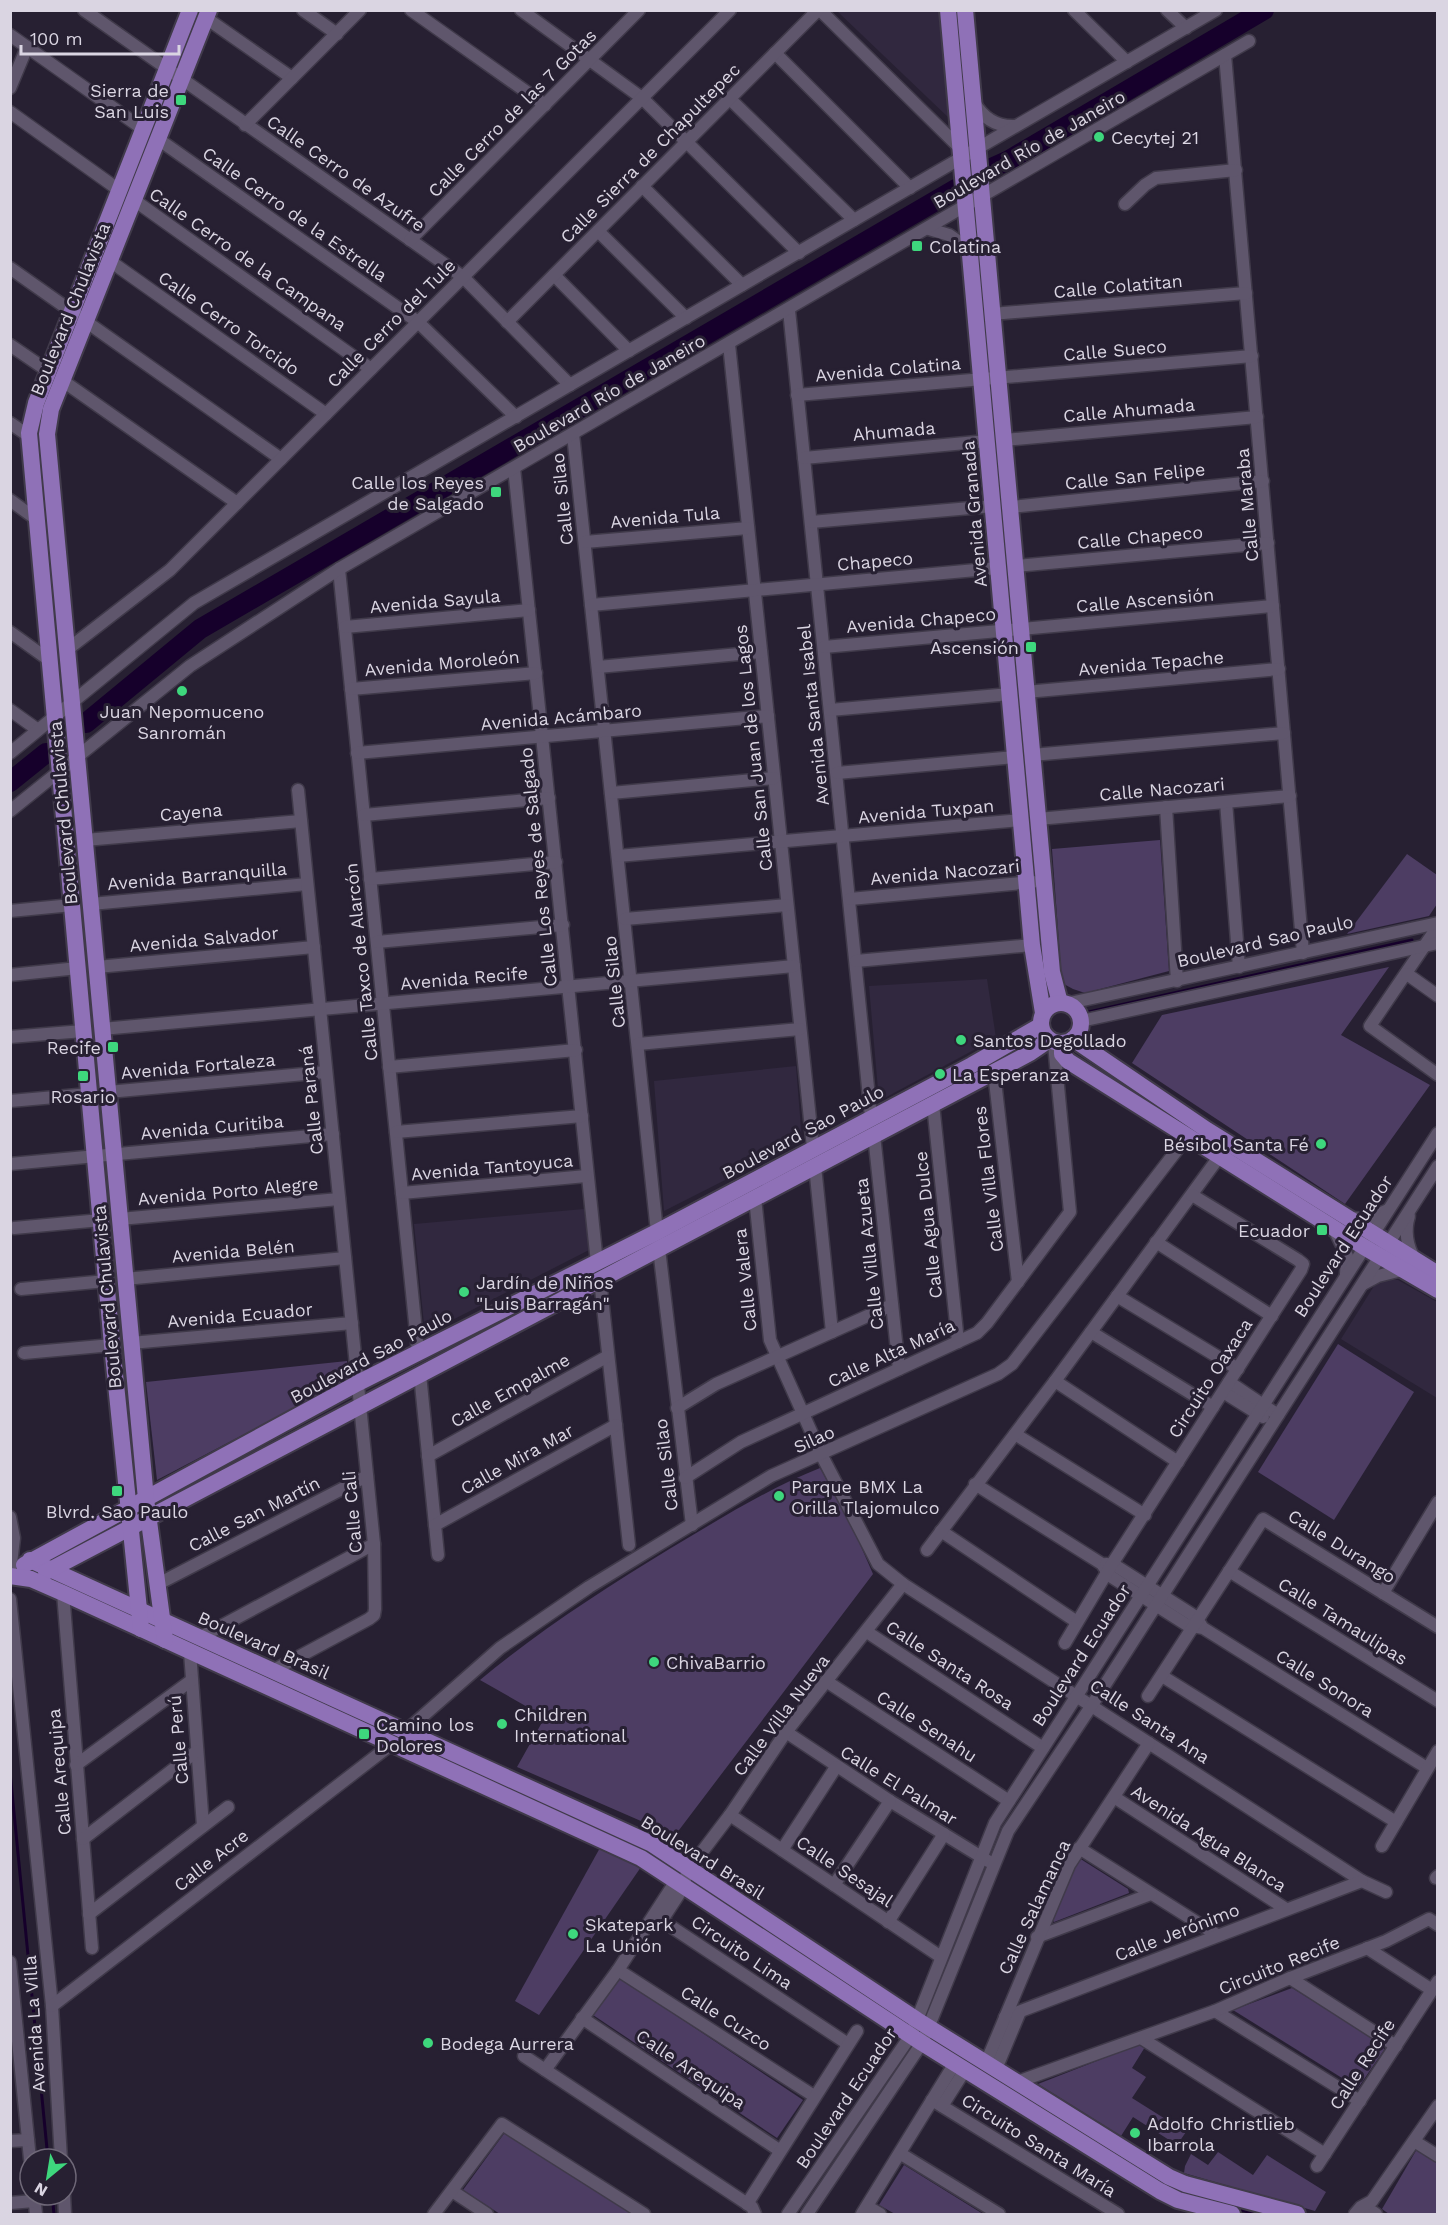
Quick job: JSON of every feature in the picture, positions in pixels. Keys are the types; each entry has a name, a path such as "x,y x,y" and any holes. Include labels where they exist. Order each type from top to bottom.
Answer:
{"main road":[{"name":"Boulevard Chulavista","path":"141,1629 112,1345 29,436 31,418 48,371 190,10"},
{"name":"Avenida Granada","path":"948,10 969,249 990,379 995,440 993,506 1007,567"},
{"name":"Avenida Granada","path":"965,10 992,314 990,379"},
{"name":"Boulevard Chulavista","path":"165,1640 146,1499 47,434 51,409 207,14"},
{"name":"Avenida Granada","path":"995,440 1011,507 1007,567 1035,882 1052,972 1062,1003"},
{"name":"Avenida Granada","path":"1035,882 1032,945 1054,1034"},
{"path":"1054,1034 1078,1034 1081,1021 1076,1010 1062,1003 1053,1004 1054,1034 1062,1054 1068,1061 1409,1265 1437,1290"},
{"name":"Boulevard Sao Paulo","path":"659,1240 755,1198 994,1072 1054,1034"},
{"name":"Boulevard Sao Paulo","path":"31,1579 420,1374 599,1271 659,1240 813,1148 972,1065 1054,1034"},
{"path":"1198,1137 1219,1157 1338,1221"},
{"path":"1409,1265 1437,1274"},
{"name":"Boulevard Sao Paulo","path":"10,1574 30,1560 418,1352 599,1271"},
{"name":"Boulevard Brasil","path":"30,1560 163,1622 194,1645 360,1718 407,1730 652,1844 685,1876"},
{"name":"Boulevard Brasil","path":"10,1574 31,1579 165,1640 194,1645 274,1670 360,1718 393,1743 685,1876 920,2031 991,2066 1177,2181 1297,2214"},
{"name":"Boulevard Brasil","path":"920,2031 960,2067 1168,2196 1232,2214"}],"street":[{"name":"Calle Cerro de Azufre","path":"84,10 463,277 570,385"},
{"path":"303,10 337,34"},
{"path":"245,125 360,10"},
{"path":"411,10 545,105"},
{"path":"521,10 642,98 799,253"},
{"name":"Calle Cerro del Tule","path":"68,649 170,570 730,10"},
{"path":"819,10 961,153"},
{"name":"Calle Sierra de Chapultepec","path":"507,322 819,10"},
{"path":"1074,10 1127,62"},
{"path":"1167,10 1186,28"},
{"name":"Boulevard Río de Janeiro","path":"10,753 194,603 910,188 961,153 977,149 1216,10"},
{"name":"Calle Cerro de las 7 Gotas","path":"410,240 590,60 633,12"},
{"path":"207,14 292,78"},
{"path":"10,35 143,129"},
{"name":"Boulevard Río de Janeiro","path":"10,811 190,666 339,569 966,208 1249,41"},
{"path":"10,88 27,47"},
{"path":"775,53 910,188"},
{"name":"Calle Maraba","path":"1226,55 1304,953"},
{"path":"730,99 854,220"},
{"path":"973,99 986,118 997,124 1016,126"},
{"path":"10,112 119,190"},
{"name":"Calle Cerro de la Estrella","path":"158,139 418,322 516,417"},
{"path":"1125,204 1145,184 1156,178 1236,170"},
{"path":"642,186 742,285"},
{"name":"Calle Cerro de la Campana","path":"134,200 371,369"},
{"path":"929,229 949,235 969,249"},
{"path":"598,231 686,318"},
{"name":"Calle Cerro Torcido","path":"110,261 326,414"},
{"path":"10,268 280,459"},
{"path":"554,275 629,351"},
{"name":"Calle Colatitan","path":"992,314 1246,293"},
{"name":"Avenida Santa Isabel","path":"789,310 872,1117"},
{"name":"Calle San Juan de los Lagos","path":"729,344 813,1148"},
{"path":"10,345 48,371"},
{"name":"Calle Sueco","path":"990,379 1252,356"},
{"name":"Avenida Colatina","path":"797,395 990,379"},
{"path":"63,381 237,503"},
{"name":"Calle Ahumada","path":"995,440 1257,417"},
{"path":"10,423 29,436"},
{"name":"Calle Silao","path":"573,434 677,1408 692,1525"},
{"name":"Ahumada","path":"804,458 995,440"},
{"name":"Calle Los Reyes de Salgado","path":"514,468 576,1050 586,1176 609,1356 629,1545"},
{"name":"Calle San Felipe","path":"1011,507 1263,481"},
{"path":"10,500 36,519"},
{"path":"811,522 993,506"},
{"name":"Avenida Tula","path":"585,542 748,528"},
{"name":"Calle Chapeco","path":"1007,567 1268,543"},
{"name":"Chapeco","path":"591,605 1007,567"},
{"name":"Calle Taxco de Alarcón","path":"339,569 418,1352"},
{"name":"Calle Ascensión","path":"1012,630 1273,606"},
{"name":"Avenida Sayula","path":"345,627 529,610"},
{"name":"Avenida Chapeco","path":"824,646 1012,630"},
{"path":"10,632 49,660"},
{"path":"598,667 761,652"},
{"name":"Avenida Tepache","path":"830,710 1279,669"},
{"name":"Avenida Moroleón","path":"351,689 536,673"},
{"path":"10,710 38,730"},
{"name":"Avenida Acámbaro","path":"357,753 768,716"},
{"path":"837,773 1284,733"},
{"path":"611,793 774,778"},
{"name":"Calle Paraná","path":"298,790 360,1406"},
{"name":"Calle Nacozari","path":"1030,819 1290,796"},
{"path":"364,815 549,798"},
{"path":"1226,802 1239,967"},
{"path":"1166,807 1177,981"},
{"name":"Avenida Tuxpan","path":"618,856 1030,819"},
{"name":"Cayena","path":"85,840 301,820"},
{"path":"370,879 556,862"},
{"name":"Avenida Nacozari","path":"850,899 1035,882"},
{"name":"Avenida Barranquilla","path":"91,904 307,884"},
{"path":"10,911 72,905"},
{"path":"625,919 787,905"},
{"path":"1437,924 1431,944 1371,1026 1437,1075"},
{"name":"Boulevard Sao Paulo","path":"1062,1003 1177,981 1437,924"},
{"path":"376,942 563,925"},
{"path":"1081,1021 1431,944"},
{"path":"856,961 1032,945"},
{"name":"Avenida Salvador","path":"97,967 314,947"},
{"name":"Avenida Recife","path":"102,1029 794,966"},
{"path":"10,975 78,968"},
{"path":"1407,974 1437,996"},
{"path":"638,1044 800,1029"},
{"path":"10,1037 83,1031"},
{"name":"Calle Alta María","path":"685,1478 741,1442 977,1333 987,1323 1070,1212 1054,1034"},
{"path":"389,1066 576,1050"},
{"name":"Avenida Fortaleza","path":"108,1092 326,1072"},
{"name":"Calle Villa Flores","path":"994,1072 1018,1282"},
{"path":"10,1101 89,1094"},
{"name":"Calle Agua Dulce","path":"933,1104 958,1342"},
{"path":"396,1132 582,1116"},
{"name":"Boulevard Ecuador","path":"788,2214 920,2031 941,1957 995,1823 1437,1132"},
{"name":"Avenida Curitiba","path":"10,1164 333,1134"},
{"name":"Calle Villa Azueta","path":"874,1135 899,1370"},
{"name":"Silao","path":"407,1730 500,1648 589,1587 771,1476 822,1456 998,1374 1012,1364 1198,1137"},
{"path":"927,1550 1055,1381 1219,1157"},
{"path":"815,1166 832,1332"},
{"name":"Boulevard Ecuador","path":"807,2214 920,2031 1008,1831 1092,1705 1437,1166"},
{"name":"Avenida Tantoyuca","path":"402,1193 586,1176"},
{"name":"Circuito Oaxaca","path":"1065,1643 1107,1567 1145,1515 1303,1264 1192,1195"},
{"name":"Calle Valera","path":"755,1198 766,1328 822,1456"},
{"name":"Avenida Porto Alegre","path":"120,1219 339,1199"},
{"path":"1360,1287 1378,1276 1409,1265 1407,1234 1411,1207"},
{"path":"1346,1275 1347,1256 1338,1221 1368,1219 1389,1209"},
{"path":"14,1228 101,1220"},
{"path":"1156,1242 1272,1316"},
{"name":"Avenida Belén","path":"125,1279 345,1258"},
{"path":"21,1289 106,1281"},
{"path":"1117,1296 1238,1369"},
{"path":"677,1408 716,1384 892,1305"},
{"name":"Avenida Ecuador","path":"131,1343 352,1323"},
{"path":"1091,1332 1213,1407"},
{"path":"24,1353 112,1345"},
{"name":"Calle Empalme","path":"428,1456 609,1356"},
{"path":"420,1374 438,1555"},
{"path":"1055,1381 1178,1462"},
{"path":"1226,1387 1276,1419"},
{"name":"Calle Cali","path":"274,1670 374,1615 374,1544 360,1406"},
{"name":"Calle Mira Mar","path":"435,1525 616,1425"},
{"path":"1014,1434 1145,1515"},
{"name":"Calle Santa Ana","path":"822,1456 878,1564 903,1584 1362,1881 1386,1892"},
{"name":"Calle San Martín","path":"158,1584 367,1476"},
{"name":"Calle Sonora","path":"975,1484 1427,1768"},
{"path":"1383,1593 1437,1502"},
{"path":"10,1517 14,1538 10,1574"},
{"name":"Calle Durango","path":"1148,1696 1198,1625 1229,1571 1263,1520 1437,1626"},
{"path":"941,1531 1077,1622"},
{"path":"194,1645 374,1544"},
{"name":"Calle Tamaulipas","path":"1229,1571 1437,1701"},
{"name":"Calle Villa Nueva","path":"658,1918 679,1894 685,1876 730,1815 786,1732 903,1584"},
{"name":"Calle Arequipa","path":"63,1593 92,1948"},
{"name":"Avenida La Villa","path":"10,1599 52,2006 60,2147"},
{"name":"Calle Santa Rosa","path":"867,1632 1043,1748"},
{"name":"Calle Perú","path":"194,1645 192,1680 203,1826"},
{"path":"1162,1676 1395,1822"},
{"path":"76,1765 192,1680"},
{"name":"Calle Senahu","path":"826,1681 1009,1801"},
{"name":"Calle El Palmar","path":"786,1732 981,1859 995,1864"},
{"name":"Calle Acre","path":"52,2006 393,1743"},
{"name":"Calle Salamanca","path":"991,2066 1005,2017 1037,1937 1078,1848 1149,1743"},
{"path":"83,1839 197,1751"},
{"path":"1382,1846 1437,1751"},
{"path":"782,1850 837,1767"},
{"name":"Avenida Agua Blanca","path":"1114,1797 1286,1909"},
{"path":"834,1885 890,1801"},
{"name":"Calle Acre","path":"89,1914 228,1807"},
{"name":"Calle Sesajal","path":"730,1815 941,1957"},
{"path":"888,1922 944,1834"},
{"path":"1078,1848 1217,1935"},
{"name":"Calle Jerónimo","path":"1005,2017 1018,2014 1217,1935 1362,1881"},
{"path":"1037,1937 1151,1894"},
{"path":"544,2070 658,1918"},
{"name":"Circuito Lima","path":"658,1918 848,2044"},
{"name":"Circuito Recife","path":"1017,2082 1215,2011 1290,1978 1433,1922"},
{"path":"1367,1948 1435,1986"},
{"path":"10,1962 16,2075 29,2147"},
{"name":"Calle Cuzco","path":"618,1970 814,2096"},
{"path":"1290,1978 1396,2046"},
{"name":"Calle Recife","path":"1317,2166 1435,1986"},
{"path":"1215,2011 1360,2101"},
{"path":"991,2066 1018,2014"},
{"name":"Calle Arequipa","path":"582,2018 779,2150"},
{"path":"747,2204 856,2031"},
{"path":"1141,2038 1325,2154"},
{"path":"524,2056 747,2204 755,2214"},
{"name":"Circuito Santa María","path":"865,2211 960,2067"},
{"name":"Circuito Santa María","path":"937,2103 1118,2214"},
{"path":"1368,2210 1437,2106"},
{"path":"434,2214 502,2124 644,2214"},
{"path":"10,2141 28,2140"},
{"path":"1414,2141 1437,2156"},
{"path":"901,2154 999,2214"},
{"path":"452,2191 486,2214"},
{"path":"865,2211 880,2214"}],"shaded area":[{"path":"837,11 940,11 950,119"},
{"path":"1160,840 1169,971 1085,993 1062,983 1052,849"},
{"path":"1407,854 1437,875 1437,904 1429,916 1347,934"},
{"name":"Bésibol Santa Fé","path":"1389,967 1341,1035 1430,1085 1345,1204 1132,1063 1162,1015"},
{"path":"987,979 996,1038 879,1101 869,986"},
{"path":"796,1066 802,1141 664,1211 654,1081"},
{"name":"Jardín de Niños \"Luis Barragán\"","path":"584,1209 589,1250 425,1334 414,1224"},
{"path":"1385,1279 1398,1280 1437,1302 1437,1398 1341,1339 1374,1286"},
{"path":"1338,1344 1414,1392 1334,1520 1258,1472"},
{"path":"347,1361 349,1379 157,1480 146,1382"},
{"name":"ChivaBarrio","path":"820,1468 852,1526 873,1574 673,1838 657,1828 517,1767 545,1717 480,1680 549,1627 646,1563 744,1505"},
{"name":"Skatepark La Unión","path":"601,1846 641,1867 539,2015 515,2001"},
{"path":"1079,1858 1128,1889 1129,1893 1054,1922 1052,1919"},
{"path":"620,1978 803,2100 777,2138 593,2015"},
{"path":"1292,1988 1383,2044 1384,2050 1358,2088 1233,2010"},
{"path":"1140,2044 1145,2047 1132,2068 1146,2077 1132,2098 1186,2132 1177,2145 1133,2117 1121,2136 1038,2084"},
{"path":"506,2131 632,2214 500,2214 463,2190"},
{"path":"1417,2149 1437,2162 1437,2214 1389,2214 1382,2209"},
{"path":"1218,2152 1253,2175 1267,2155 1326,2192 1315,2211 1184,2173 1191,2154 1208,2165"},
{"path":"904,2165 983,2214 895,2214 879,2205"}],"waterway":[{"path":"989,169 1009,160 1264,10"},
{"path":"86,723 200,629 956,189"},
{"path":"10,782 46,753"},
{"path":"1084,1013 1412,940"},
{"path":"156,1504 209,1477"},
{"path":"253,1671 280,1683"},
{"path":"10,1772 47,2147"},
{"path":"646,1850 657,1858"},
{"path":"700,1886 777,1938"},
{"path":"53,2207 54,2214"},
{"path":"1238,2209 1256,2214"}],"place":[{"name":"Sierra de San Luis","path":"181,100"},
{"name":"Cecytej 21","path":"1099,137"},
{"name":"Colatina","path":"917,246"},
{"name":"Calle los Reyes de Salgado","path":"496,492"},
{"name":"Ascensión","path":"1031,647"},
{"name":"Juan Nepomuceno Sanromán","path":"182,691"},
{"name":"Santos Degollado","path":"961,1040"},
{"name":"Recife","path":"113,1047"},
{"name":"La Esperanza","path":"940,1074"},
{"name":"Rosario","path":"83,1076"},
{"name":"Bésibol Santa Fé","path":"1321,1144"},
{"name":"Ecuador","path":"1322,1230"},
{"name":"Jardín de Niños \"Luis Barragán\"","path":"464,1292"},
{"name":"Blvrd. Sao Paulo","path":"117,1491"},
{"name":"Parque BMX La Orilla Tlajomulco","path":"779,1496"},
{"name":"ChivaBarrio","path":"654,1662"},
{"name":"Children International","path":"502,1724"},
{"name":"Camino los Dolores","path":"364,1734"},
{"name":"Skatepark La Unión","path":"573,1934"},
{"name":"Bodega Aurrera","path":"428,2043"},
{"name":"Adolfo Christlieb Ibarrola","path":"1135,2133"}]}
